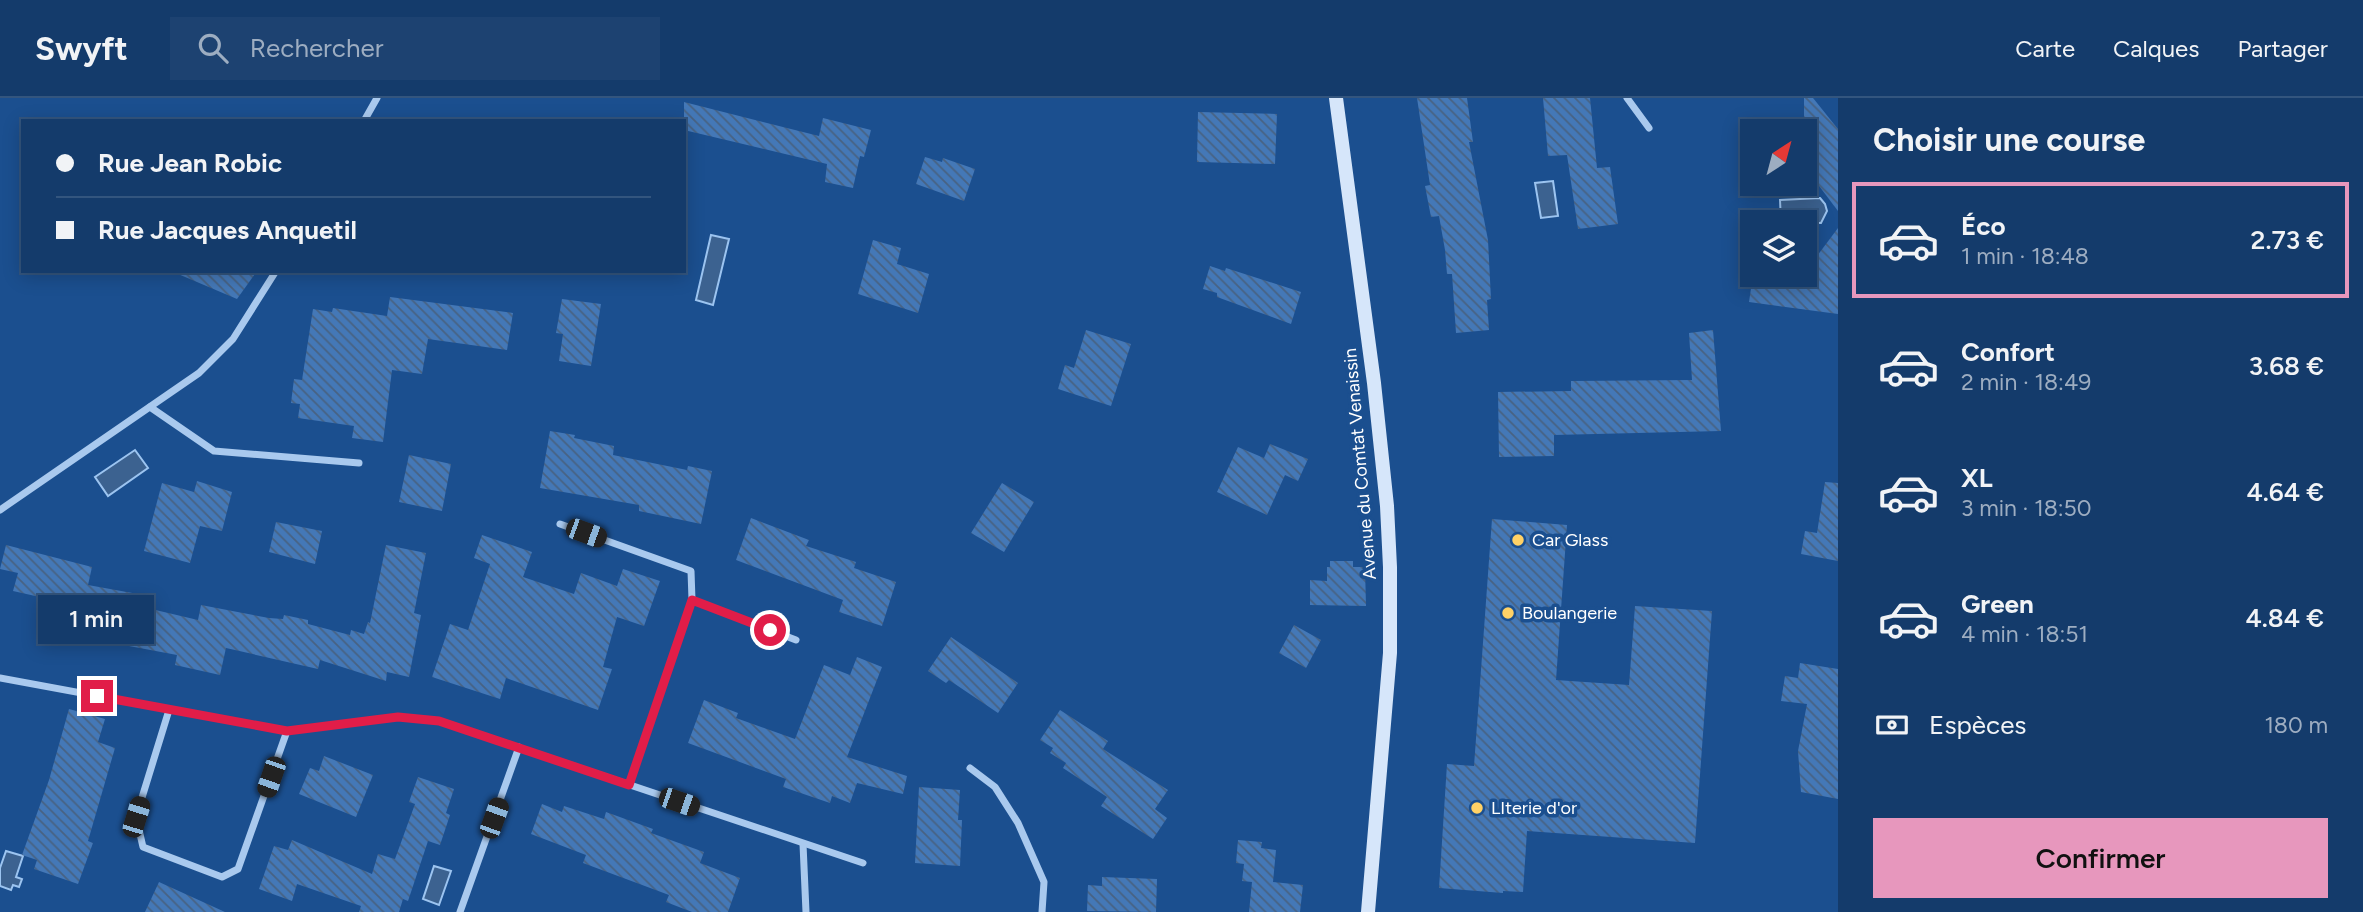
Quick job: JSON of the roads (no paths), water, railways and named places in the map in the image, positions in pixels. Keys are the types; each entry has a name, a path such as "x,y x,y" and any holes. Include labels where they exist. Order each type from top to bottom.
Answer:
{"main road":[{"name":"Avenue du Comtat Venaissin","path":"1336,98 1374,383 1387,506 1390,567 1390,653 1368,912"}],"street":[{"path":"365,119 377,98"},
{"path":"1627,98 1649,128"},
{"path":"0,510 199,373 233,339 275,273"},
{"path":"150,407 214,451 359,463"},
{"path":"560,524 691,571 692,600 629,785"},
{"path":"692,600 796,640"},
{"path":"0,678 287,731 398,717 439,721 863,863"},
{"path":"169,710 136,817 143,847 222,877 239,869 287,731"},
{"path":"460,912 519,747"},
{"path":"970,768 995,787 1018,823 1044,881 1042,912"},
{"path":"803,844 806,912"}],"water":[{"path":"1553,181 1558,216 1541,218 1535,183"},
{"path":"1820,198 1827,211 1821,223 1817,223 1817,210 1780,210 1780,200"},
{"path":"711,235 729,239 713,305 696,300"},
{"path":"135,450 148,468 108,496 95,477"},
{"path":"6,851 23,856 16,877 22,879 19,887 13,885 11,890 0,886 0,868"},
{"path":"434,866 451,871 439,905 423,899"}],"place":[{"name":"Car Glass","path":"1518,540"},
{"name":"Boulangerie","path":"1508,613"},
{"name":"LIterie d'or","path":"1477,808"}]}
